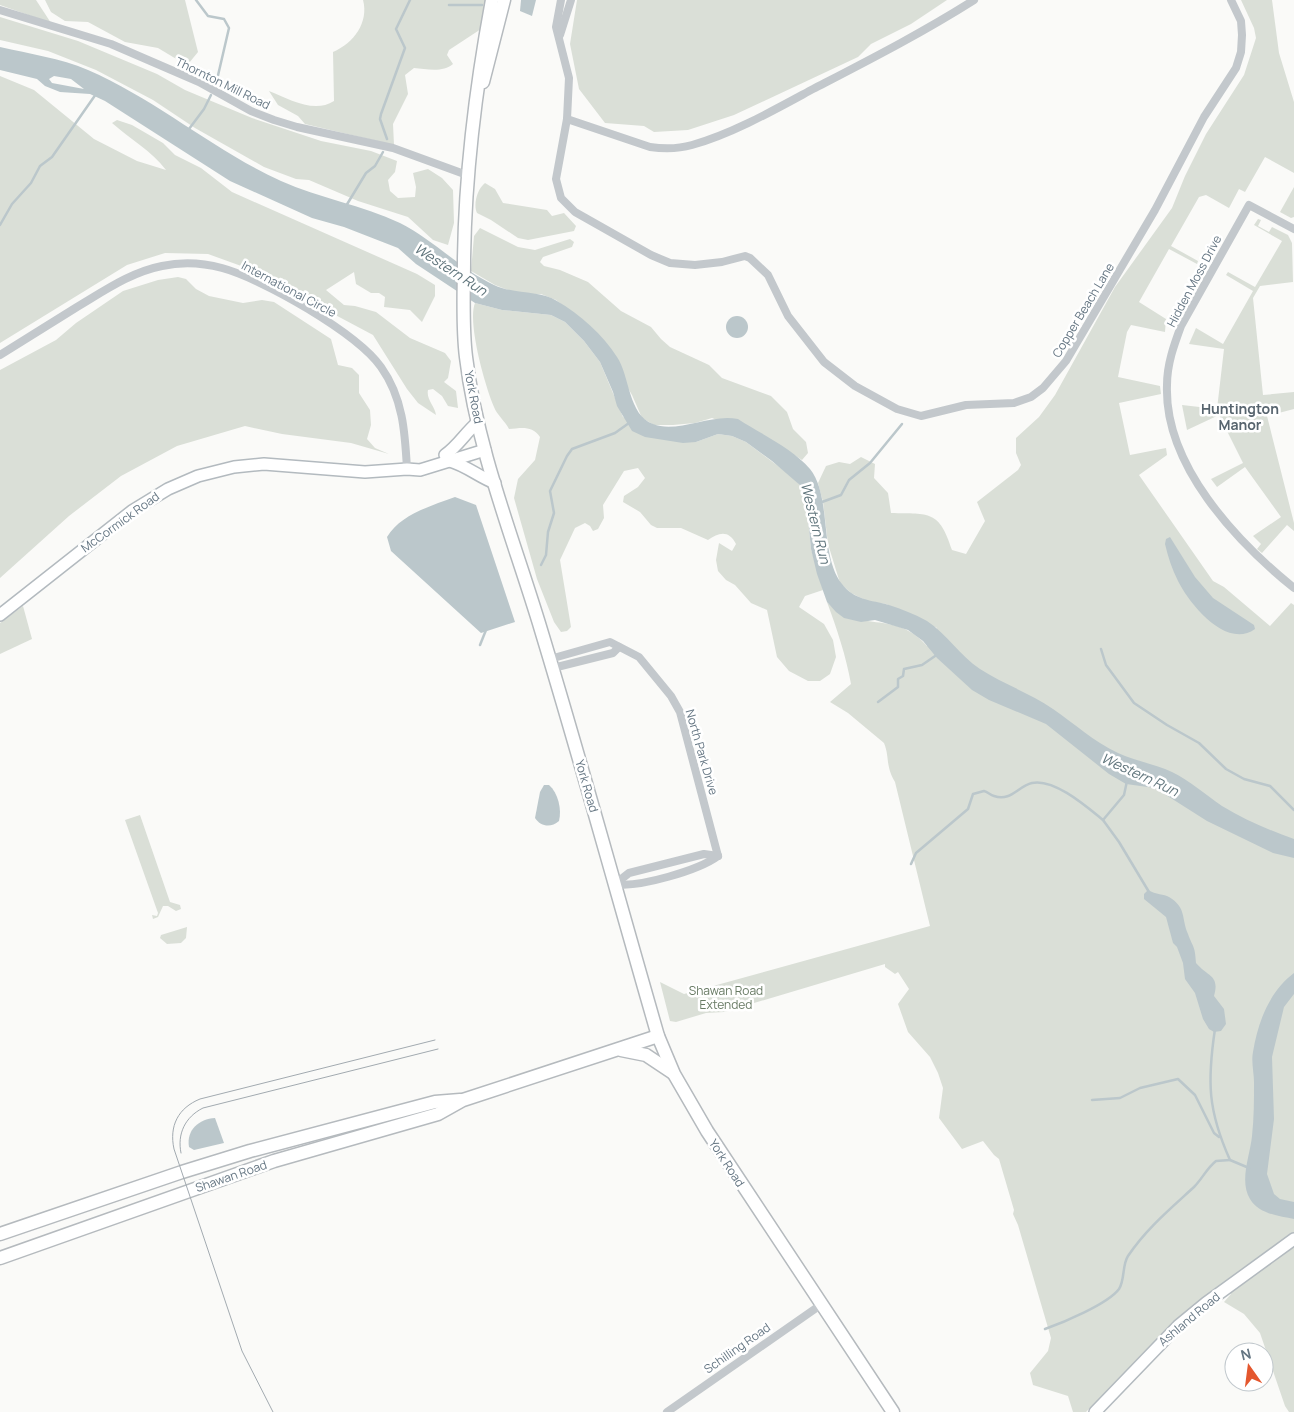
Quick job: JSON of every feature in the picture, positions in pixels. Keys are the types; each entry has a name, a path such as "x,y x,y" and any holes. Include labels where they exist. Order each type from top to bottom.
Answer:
{"main road":[{"name":"York Road","path":"492,0 480,62 467,176 464,260 466,354 484,447 551,664 658,1036 674,1074 724,1159 892,1412"},
{"path":"487,26 496,12 498,0"},
{"name":"York Road","path":"477,100 490,60 504,0"},
{"path":"478,422 468,430 460,444 447,458 472,469 482,478 495,483"},
{"name":"McCormick Road","path":"0,615 132,511 168,488 198,476 234,467 264,464 364,472 407,469 484,447"},
{"name":"Shawan Road","path":"0,1258 310,1150 438,1114 463,1100 658,1036"},
{"path":"619,1049 646,1055 674,1074"},
{"name":"Shawan Road","path":"0,1234 182,1172 435,1102 463,1100"},
{"path":"307,1136 310,1150"},
{"name":"Ashland Road","path":"1095,1412 1178,1326 1206,1303 1294,1240"}],"street":[{"name":"Copper Beach Lane","path":"561,0 556,22 569,78 566,119 556,180 561,198 575,212 651,255 670,263 701,265 745,256 750,258 768,275 788,316 824,362 855,386 897,409 921,416 966,405 1014,403 1031,396 1043,388 1066,361 1155,210 1204,117 1236,68 1241,52 1241,21 1231,0"},
{"name":"Copper Beach Lane","path":"560,35 571,0"},
{"path":"566,119 650,147 663,149 691,145 708,140 787,103 904,41 974,0"},
{"name":"Thornton Mill Road","path":"0,10 110,44 199,82 251,111 274,120 393,148 467,176"},
{"name":"Hidden Moss Drive","path":"1294,229 1249,205 1181,326 1171,356 1167,384 1169,420 1175,440 1194,476 1241,542 1260,561 1294,588"},
{"name":"International Circle","path":"0,356 134,274 161,266 176,264 221,268 262,285 325,320 357,341 372,356 389,380 401,411 407,469"},
{"name":"North Park Drive","path":"551,664 613,653 619,647 639,656 678,707 718,856"},
{"path":"615,884 629,873 704,854 718,856"},
{"path":"615,884 629,886 706,865 718,856"},
{"name":"Schilling Road","path":"667,1412 822,1304"}],"green space":[{"path":"0,0 36,0 51,23 0,5"},
{"path":"45,0 185,0 198,52 189,63 178,60 158,48 125,42 88,22 65,21 51,12"},
{"path":"363,0 486,0 481,29 449,50 447,55 453,64 444,69 414,68 405,75 408,94 393,124 394,145 305,124 298,116 278,105 269,91 310,106 326,105 334,101 333,52 347,43 358,31 364,16"},
{"path":"577,0 947,0 911,24 871,44 858,57 734,115 688,130 654,132 644,126 605,123 579,89 570,44"},
{"name":"Shawan Road Extended","path":"1241,0 1272,0 1279,53 1294,102 1294,173 1265,157 1245,192 1239,189 1229,208 1206,195 1199,197 1171,246 1198,261 1197,264 1169,249 1139,302 1166,319 1165,332 1131,325 1127,332 1118,377 1160,386 1161,394 1119,403 1130,455 1166,448 1167,455 1139,475 1213,581 1224,587 1270,626 1291,603 1294,605 1294,1412 1289,1412 1285,1406 1274,1374 1274,1342 1263,1342 1260,1333 1244,1314 1224,1302 1231,1294 1222,1286 1166,1330 1086,1412 1073,1412 1068,1396 1033,1385 1030,1373 1048,1351 1051,1338 1018,1225 1013,1214 1014,1210 999,1159 983,1141 962,1149 939,1118 943,1088 930,1057 908,1032 898,1004 909,989 898,972 895,974 885,967 885,964 724,1012 706,1013 676,1022 670,1021 660,982 684,994 930,926 884,743 848,713 830,702 851,684 847,663 827,602 838,612 850,617 902,628 915,635 927,646 937,628 886,604 869,602 851,593 840,583 828,544 823,502 818,483 826,466 839,462 850,464 861,457 875,464 874,478 888,493 891,513 931,517 942,527 952,550 966,554 985,521 977,502 1018,470 1021,465 1016,453 1016,438 1039,417 1055,395 1115,287 1172,208 1185,176 1206,134 1244,75 1256,38 1254,28"},
{"path":"0,17 78,41 157,74 185,90 252,118 321,141 371,151 397,161 395,172 388,180 390,191 398,198 415,197 416,187 413,173 428,169 442,178 453,190 454,223 448,245 433,240 408,217 358,201 309,180 296,179 264,167 195,128 153,100 96,70 48,51 0,40"},
{"path":"0,76 34,90 94,139 137,161 166,170 148,151 112,123 117,120 132,125 163,143 175,155 201,168 232,192 417,274 435,285 435,296 422,322 410,310 384,307 385,297 379,293 371,293 356,284 354,272 326,290 344,305 376,312 410,338 445,353 451,361 448,378 444,382 456,391 458,408 448,406 442,396 433,389 428,390 428,394 436,415 418,403 373,335 326,310 296,291 244,267 208,254 165,253 127,265 0,343"},
{"path":"485,183 495,189 503,203 547,210 552,216 564,213 576,226 574,231 528,240 518,238 477,213 475,206 476,197"},
{"path":"1294,187 1294,217 1291,218 1280,212"},
{"path":"1258,219 1261,220 1258,226 1269,232 1272,227 1288,235 1292,243 1293,282 1260,286 1253,298 1263,395 1294,392 1294,409 1267,416 1294,523 1294,531 1287,525 1262,553 1257,549 1261,544 1253,536 1281,517 1245,467 1217,487 1211,479 1243,463 1219,415 1187,430 1182,405 1217,409 1224,349 1189,344 1196,328 1223,344 1253,291 1226,275 1228,272 1255,287 1282,241 1254,225"},
{"path":"480,228 518,247 535,250 570,239 574,242 572,247 543,257 540,262 544,266 560,270 588,282 621,311 651,327 670,347 709,365 722,378 771,396 787,412 793,429 806,442 808,453 802,460 779,445 712,418 695,423 654,425 642,418 632,395 593,329 556,300 541,294 519,294 495,285 471,271 474,236"},
{"path":"178,277 186,279 196,289 209,296 243,303 262,300 274,302 331,339 338,365 352,368 359,375 359,393 370,410 371,425 367,439 375,448 389,454 351,443 282,434 245,426 177,446 121,476 69,516 0,578 0,370 56,340 76,323 123,291 158,280"},
{"path":"475,303 502,310 551,315 565,322 584,341 600,362 623,417 696,442 718,434 732,436 746,442 790,475 801,486 806,499 811,549 823,590 805,596 799,607 824,624 833,640 836,657 830,674 820,681 808,681 789,671 777,657 767,610 751,603 735,585 726,580 718,571 716,560 719,543 732,551 736,544 730,536 720,534 708,540 681,528 657,528 651,525 640,512 623,502 624,496 638,487 645,478 638,468 624,471 603,505 604,518 598,529 593,531 585,523 575,528 560,560 571,627 567,631 561,632 554,622 537,579 514,498 518,479 535,460 540,437 530,429 509,429 495,410 482,370 475,339 473,312"},
{"path":"23,606 32,639 0,654 0,623"},
{"path":"140,815 170,902 180,905 181,909 176,911 168,906 163,906 158,917 153,919 152,915 157,916 158,913 125,820"},
{"path":"187,927 186,938 181,943 167,944 160,938 161,935"}],"water":[{"path":"521,0 536,0 532,16 520,11"},
{"name":"Western Run","path":"0,47 56,59 88,70 138,96 256,169 295,187 371,211 400,223 470,271 494,285 543,295 566,306 605,341 617,357 634,404 645,419 653,424 673,427 717,419 738,419 803,461 817,481 821,494 830,558 835,572 842,584 852,593 863,599 899,608 927,621 980,669 1044,703 1109,749 1172,772 1231,811 1294,839 1294,858 1273,853 1207,821 1155,788 1126,784 1109,774 1046,724 989,700 972,690 937,658 923,641 908,630 875,620 861,622 844,618 827,602 817,574 811,549 806,499 801,486 746,442 732,436 718,434 696,442 683,443 645,437 632,431 617,406 600,362 584,341 565,322 551,315 502,310 475,303 416,264 398,248 344,227 312,218 230,181 105,101 90,94 60,92 45,86 37,79 0,70","holes":["54,76 71,79 84,89 52,83 49,79"]},
{"path":"737,316 747,323 748,327 741,337 737,338 727,331 726,327 733,317"},
{"path":"455,497 476,505 515,622 481,633 391,551 387,537 400,522 417,512"},
{"path":"1170,537 1195,577 1213,598 1254,625 1255,629 1244,634 1232,633 1221,629 1200,611 1183,590 1172,567 1165,544 1166,539"},
{"path":"544,785 549,785 552,788 560,806 559,821 549,826 543,825 535,818 540,792"},
{"path":"1148,890 1165,895 1179,905 1194,950 1196,963 1214,980 1214,996 1224,1009 1226,1024 1221,1031 1214,1032 1209,1029 1203,1019 1195,993 1185,979 1183,963 1177,947 1173,943 1166,917 1144,899 1144,894"},
{"path":"1294,973 1294,994 1284,1007 1272,1057 1274,1119 1267,1174 1274,1194 1280,1199 1294,1202 1294,1219 1270,1214 1254,1204 1247,1192 1245,1176 1253,1122 1254,1082 1252,1059 1255,1041 1271,998"},
{"path":"215,1118 224,1143 194,1150 189,1147 190,1135 195,1126"}],"waterway":[{"path":"196,0 208,16 224,19 229,28 216,84"},
{"path":"387,139 380,119 405,48 396,29 410,0"},
{"path":"449,5 482,5"},
{"path":"0,225 12,204 31,183 40,166 52,157 96,94"},
{"path":"189,129 204,109 211,95"},
{"path":"346,206 366,173 375,166 383,152"},
{"path":"541,565 546,555 548,532 554,513 550,491 567,456 572,449 615,433 629,423"},
{"name":"Western Run","path":"822,502 841,495 849,480 870,463 902,424"},
{"path":"480,645 486,630"},
{"path":"1101,649 1106,665 1134,703 1199,743 1226,769 1244,779 1270,786 1294,810"},
{"path":"878,702 898,687 898,679 903,676 904,669 922,665 938,654"},
{"name":"Western Run","path":"911,864 916,853 968,809 973,794 984,791 994,796 1005,797 1032,783 1041,783 1060,789 1103,820 1124,795 1127,781"},
{"path":"1103,820 1119,842 1149,892"},
{"path":"1215,1029 1210,1081 1213,1111 1230,1160 1249,1168"},
{"path":"1092,1100 1120,1098 1140,1088 1178,1079 1195,1095 1214,1133 1219,1137"},
{"path":"1045,1329 1084,1312 1113,1295 1121,1285 1126,1260 1135,1246 1194,1187 1216,1161 1230,1160"}],"tram line":[{"path":"273,1412 242,1351 174,1149 174,1125 186,1107 200,1099 435,1040"},
{"path":"181,1153 181,1133 191,1116 203,1108 438,1049"}],"district":[{"name":"Huntington Manor","path":"1240,416"}]}
